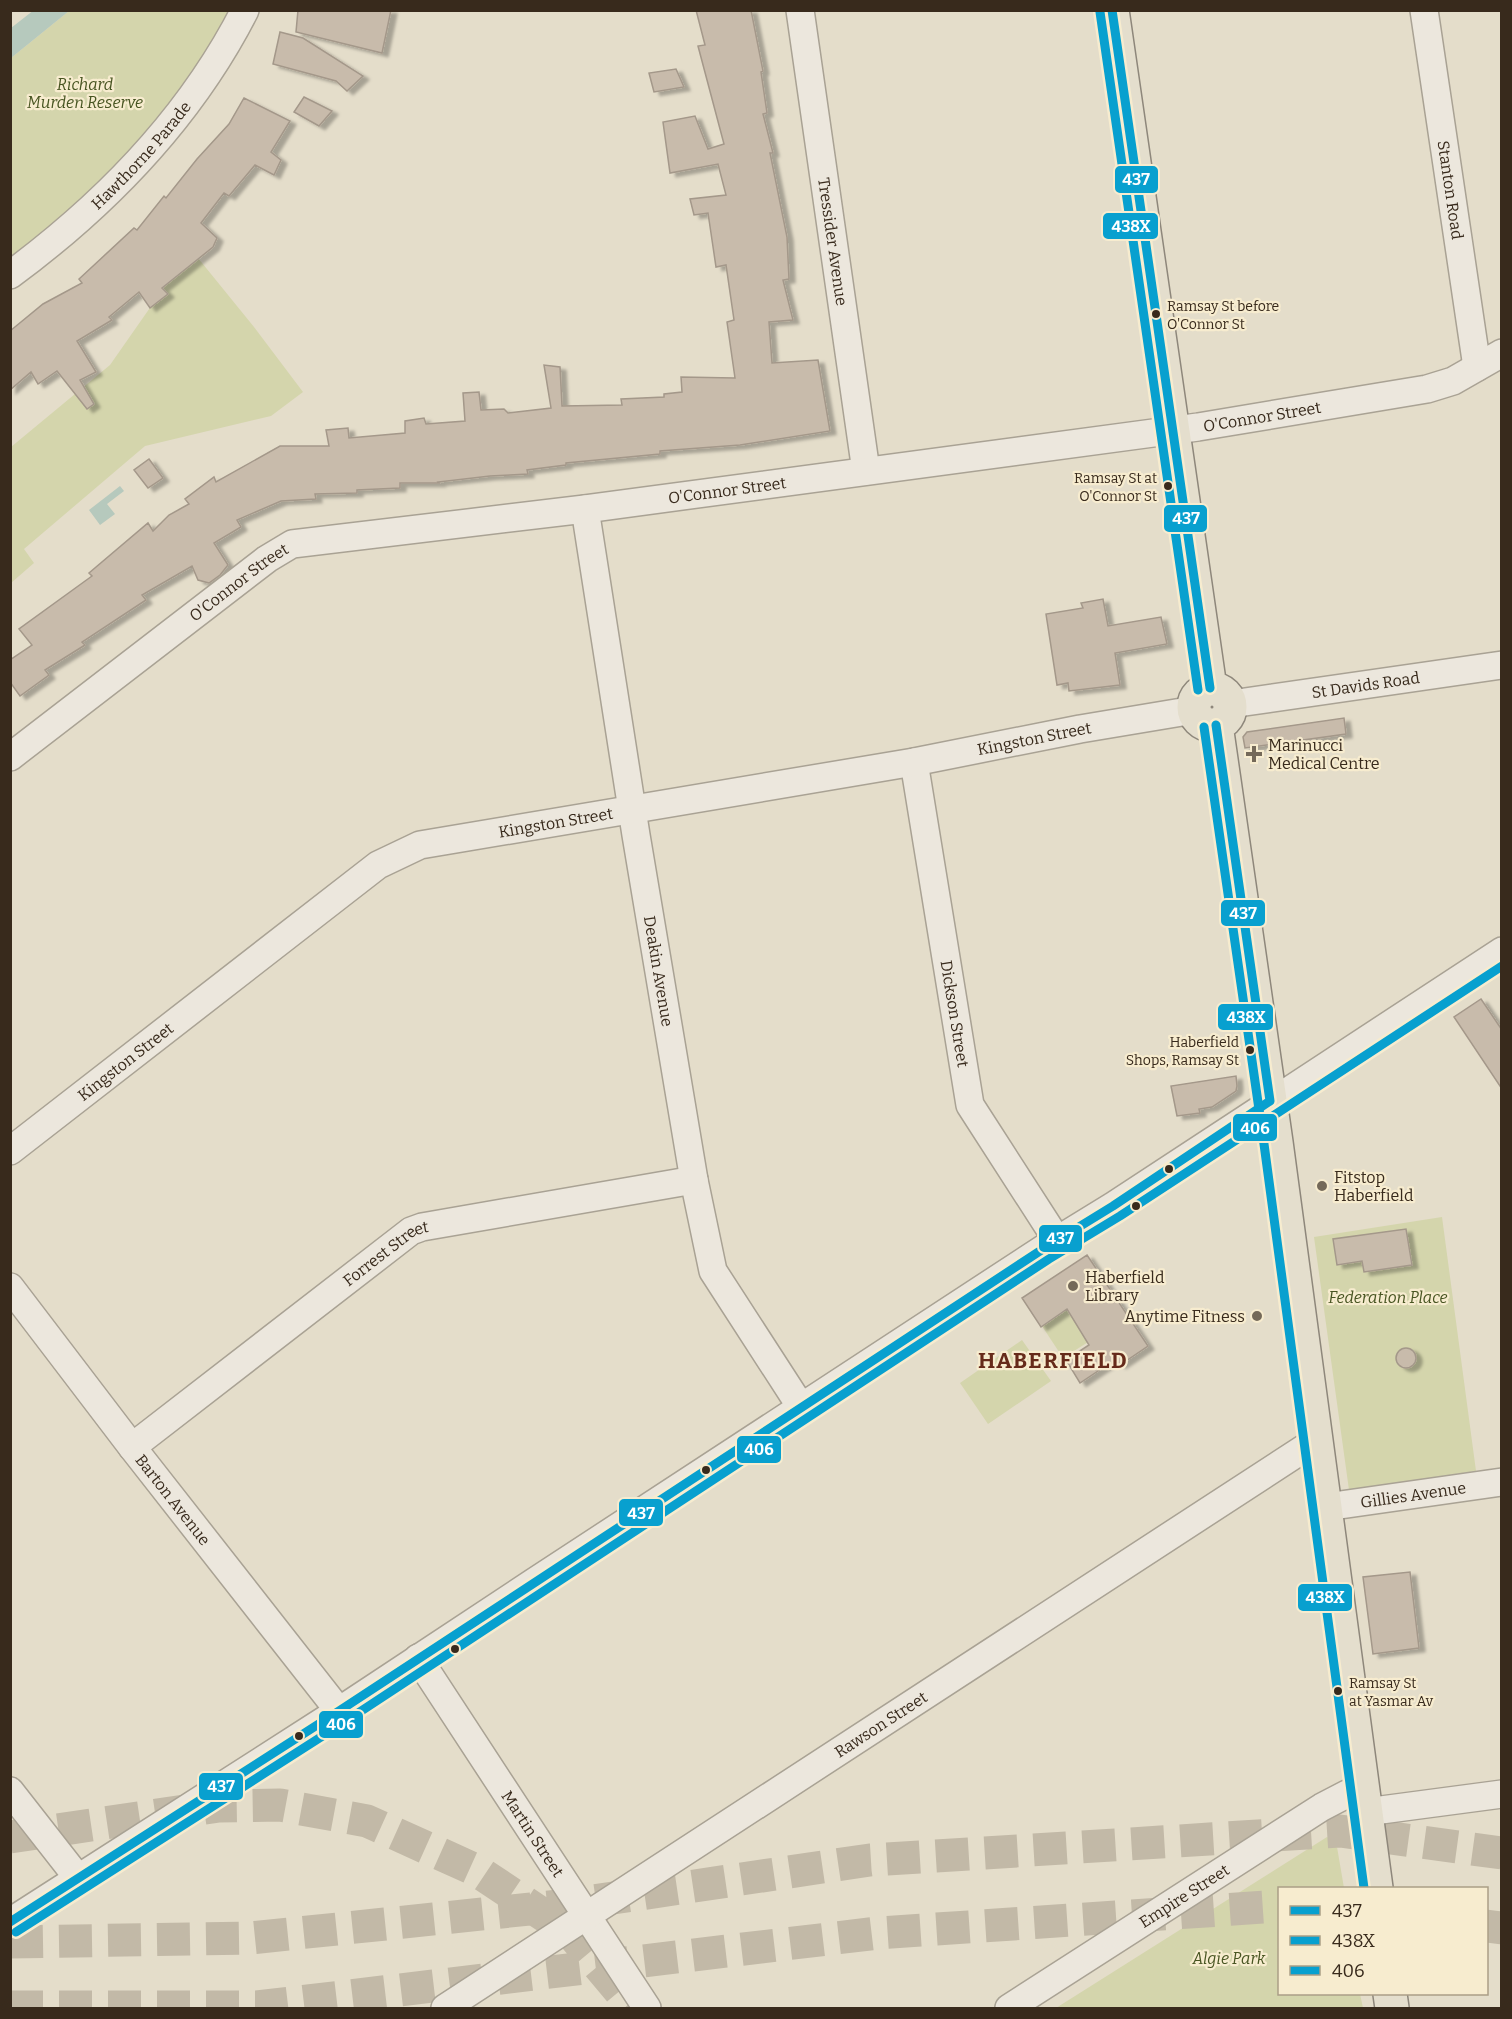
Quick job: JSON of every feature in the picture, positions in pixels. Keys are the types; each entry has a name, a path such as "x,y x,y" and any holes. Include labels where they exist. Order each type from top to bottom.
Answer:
{"main road":[{"path":"1112,10 1270,1101 1376,1887"}],"street":[{"name":"Hawthorne Parade","path":"10,276 94,207 164,134 216,60 245,10"},
{"name":"Tressider Avenue","path":"800,10 866,471"},
{"name":"Stanton Road","path":"1424,10 1477,367"},
{"name":"O'Connor Street","path":"10,757 267,559 292,544 585,508 1172,430 1427,389 1453,381 1502,352"},
{"name":"Deakin Avenue","path":"585,508 631,808 694,1180 713,1271 801,1407"},
{"name":"St Davids Road","path":"1212,707 1502,665"},
{"name":"Kingston Street","path":"10,1151 378,865 420,845 914,762 1080,729 1212,707"},
{"name":"Dickson Street","path":"914,762 970,1105 1057,1240"},
{"path":"10,1922 339,1711 1502,951"},
{"name":"Forrest Street","path":"132,1447 411,1231 422,1227 694,1180"},
{"name":"Barton Avenue","path":"10,1287 339,1711"},
{"name":"Rawson Street","path":"445,2008 1317,1440"},
{"name":"Gillies Avenue","path":"1326,1507 1502,1482"},
{"name":"Martin Street","path":"418,1658 647,2008"},
{"path":"10,1791 78,1878"},
{"name":"Empire Street","path":"1009,2008 1322,1807 1347,1794 1365,1802 1502,1794"}],"green space":[{"name":"Richard Murden Reserve","path":"69,11 235,11 191,80 122,160 56,225 11,258 11,58"},
{"path":"198,258 303,392 271,416 145,446 24,549 34,563 11,583 11,447 110,365 168,282"},
{"name":"Federation Place","path":"1442,1217 1476,1471 1349,1490 1314,1237"},
{"path":"1075,1304 1096,1337 1063,1358 1042,1326"},
{"path":"1022,1340 1051,1381 988,1424 960,1383"},
{"name":"Algie Park","path":"1327,1837 1336,1841 1344,1887 1278,1887 1278,1995 1360,1995 1363,2008 1056,2008"}],"shaded area":[{"path":"34,10 69,11 11,58 11,28"},
{"path":"120,486 124,491 107,504 115,514 100,525 89,510"}],"building":[{"path":"298,10 391,10 382,53 296,32"},
{"path":"696,10 751,10 763,71 761,72 767,113 763,114 773,153 770,153 787,237 789,279 783,280 793,320 769,322 772,363 818,360 830,431 740,445 660,451 660,454 566,463 566,465 527,470 528,474 490,476 439,483 400,483 400,488 357,490 357,493 315,494 316,499 281,501 237,520 241,527 214,543 228,565 220,575 209,583 198,580 192,566 142,595 146,600 82,642 85,645 45,670 49,675 20,696 10,682 10,660 32,645 19,629 92,576 89,573 148,523 153,531 169,515 189,504 185,499 214,477 216,482 280,446 329,446 326,430 348,428 349,438 405,433 405,421 424,418 426,424 465,421 463,393 479,392 481,410 504,409 508,413 551,408 544,365 560,367 562,406 622,405 621,399 664,397 664,394 682,392 681,377 735,378 727,322 734,320 726,265 716,267 708,213 694,215 690,199 726,195 718,164 670,173 663,122 695,116 708,149 724,144 698,46 705,45"},
{"path":"280,32 303,38 363,76 347,91 336,81 273,64"},
{"path":"676,69 684,87 654,92 649,73"},
{"path":"304,97 332,111 319,126 294,112"},
{"path":"244,98 290,121 271,152 281,160 274,175 255,165 229,196 224,193 201,223 217,238 213,247 162,288 168,294 150,308 139,292 109,317 112,320 77,341 96,372 80,380 94,404 87,409 57,371 38,384 31,372 10,390 10,331 43,304 82,283 79,279 134,228 137,230 164,196 166,198 229,124"},
{"path":"149,459 163,478 148,488 134,470"},
{"path":"1103,599 1108,626 1161,617 1167,644 1115,653 1120,685 1069,691 1068,683 1057,685 1046,614 1083,608 1081,603"},
{"path":"1344,718 1346,734 1245,748 1243,737 1247,732"},
{"path":"1481,999 1502,1030 1502,1089 1454,1017"},
{"path":"1236,1076 1236,1091 1212,1107 1199,1109 1200,1113 1177,1116 1171,1086"},
{"path":"1406,1229 1412,1265 1364,1272 1362,1261 1337,1265 1333,1239"},
{"path":"1087,1255 1148,1346 1120,1365 1116,1359 1080,1383 1066,1360 1089,1345 1067,1309 1041,1327 1022,1298"},
{"path":"1406,1348 1413,1351 1416,1358 1413,1365 1406,1368 1399,1365 1396,1358 1399,1351"},
{"path":"1410,1572 1419,1648 1373,1654 1363,1577"}],"tunnel":[{"path":"10,1837 219,1806 280,1805 367,1821 476,1870 572,1934 634,2008"},
{"path":"10,1942 250,1938 559,1906 870,1860 1340,1831 1502,1853"},
{"path":"10,2007 257,2007 878,1933 1278,1906"},
{"path":"1488,1926 1502,1928"}],"transit line":[{"name":"437","path":"1112,10 1210,688"},
{"name":"438X","path":"1100,12 1198,690"},
{"name":"437","path":"1216,725 1270,1101"},
{"name":"438X","path":"1204,727 1264,1144 1364,1887"},
{"name":"406","path":"16,1932 346,1721 1049,1259 1120,1216 1502,966"},
{"name":"437","path":"10,1922 339,1711 1270,1101"}],"place":[{"name":"Ramsay St before O'Connor St","path":"1156,314"},
{"name":"Ramsay St at O'Connor St","path":"1168,486"},
{"name":"Marinucci Medical Centre","path":"1254,754"},
{"name":"Haberfield Shops, Ramsay St","path":"1250,1050"},
{"name":"Fitstop Haberfield","path":"1322,1186"},
{"name":"Haberfield Library","path":"1073,1286"},
{"name":"Anytime Fitness","path":"1257,1316"},
{"name":"Ramsay St at Yasmar Av","path":"1338,1691"}],"district":[{"name":"HABERFIELD","path":"1053,1360"}]}
